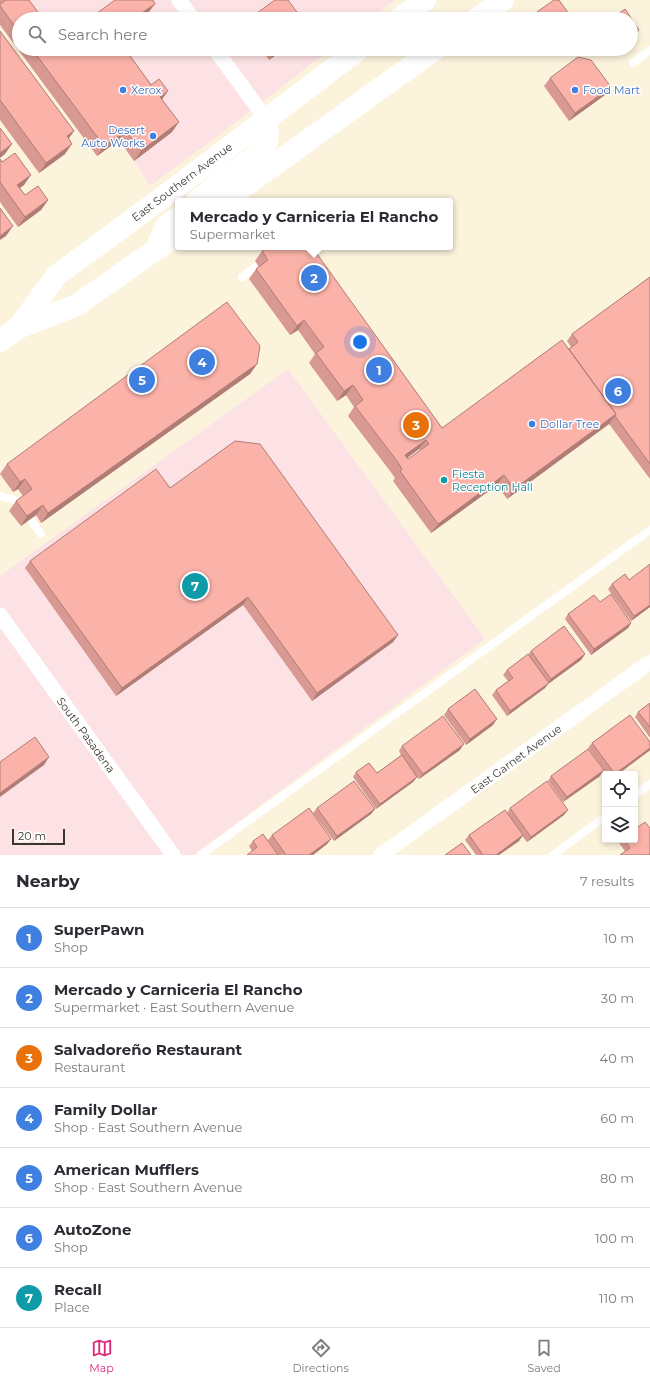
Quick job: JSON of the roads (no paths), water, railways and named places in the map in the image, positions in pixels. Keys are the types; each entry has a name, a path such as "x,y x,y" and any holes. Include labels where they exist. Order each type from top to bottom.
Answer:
{"main road":[{"path":"409,12 425,0"},
{"path":"487,12 503,0"},
{"name":"East Southern Avenue","path":"18,328 57,275 162,198 350,56"},
{"path":"228,198 425,56"},
{"path":"201,198 256,156 267,142 268,133 266,119"},
{"path":"155,251 166,227 175,220"},
{"name":"East Southern Avenue","path":"0,341 18,328 77,305 175,236"}],"street":[{"path":"179,0 188,12"},
{"path":"220,56 266,119"},
{"name":"South Pasadena","path":"0,615 173,855"},
{"name":"East Garnet Avenue","path":"381,855 650,662"}],"lane":[{"path":"633,63 650,50"},
{"path":"242,277 258,265"},
{"path":"0,496 15,500 19,504"},
{"path":"30,519 41,534"},
{"path":"201,855 650,530"},
{"path":"638,793 650,784"},
{"path":"553,855 602,819"}],"place":[{"name":"Xerox","path":"123,90"},
{"name":"Food Mart","path":"575,90"},
{"name":"Desert Auto Works","path":"153,136"},
{"name":"Mercado y Carniceria El Rancho","path":"314,278"},
{"name":"Family Dollar","path":"202,362"},
{"name":"SuperPawn","path":"379,370"},
{"name":"American Mufflers","path":"142,380"},
{"name":"AutoZone","path":"618,391"},
{"name":"Dollar Tree","path":"532,424"},
{"name":"Salvadoreño Restaurant","path":"416,425"},
{"name":"Fiesta Reception Hall","path":"444,480"},
{"name":"Recall","path":"195,586"}]}
